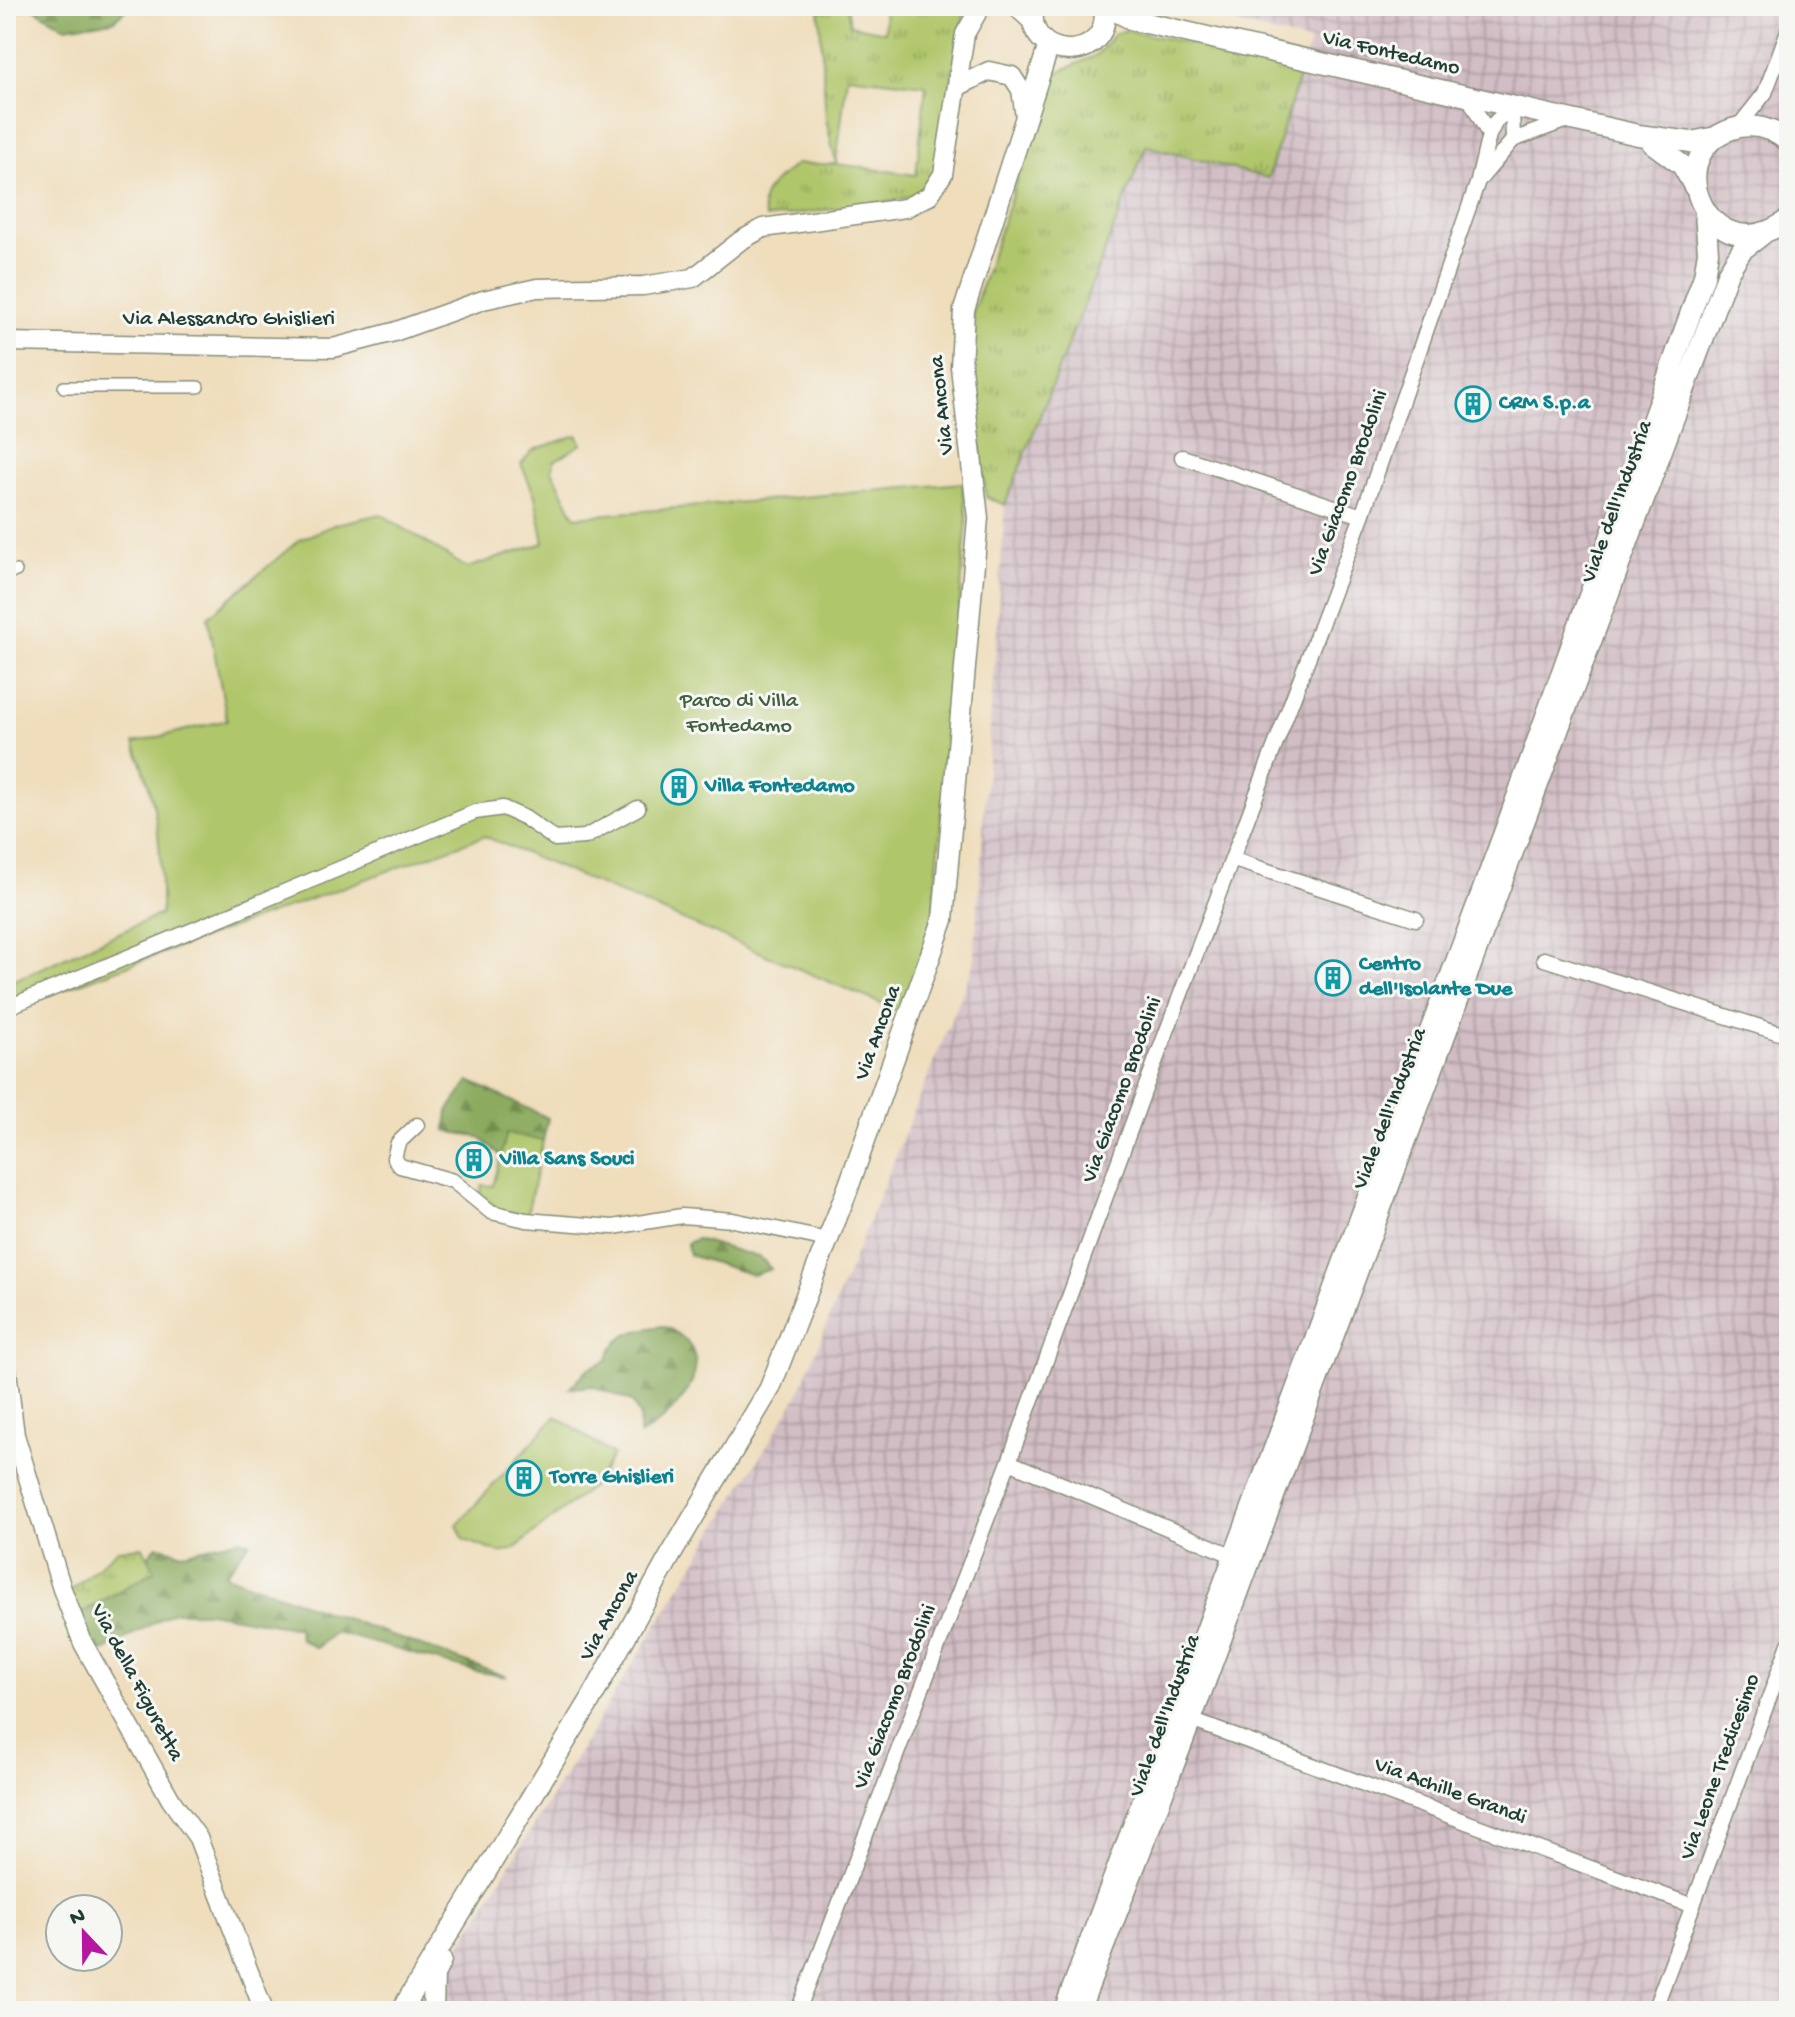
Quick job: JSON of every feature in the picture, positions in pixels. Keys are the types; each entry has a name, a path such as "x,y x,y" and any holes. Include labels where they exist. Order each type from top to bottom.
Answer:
{"main road":[{"path":"1102,30 1105,6"},
{"name":"Via Fontedamo","path":"1105,6 1133,20 1638,135 1691,142 1716,137 1738,127"},
{"path":"1034,15 1058,48 1084,48 1102,30 1133,20"},
{"name":"Via Ancona","path":"404,2010 573,1716 770,1388 828,1240 943,920 978,518 961,367 964,310 1036,87 1058,48"},
{"path":"1738,127 1766,128 1789,142"},
{"name":"Via Fontedamo","path":"1638,135 1673,156 1695,189 1705,213"},
{"path":"1695,189 1699,161 1716,137"},
{"path":"1705,213 1731,232 1763,234 1789,219"},
{"name":"Viale dell'Industria","path":"1064,2011 1502,839 1704,276 1708,252 1705,213"},
{"name":"Viale dell'Industria","path":"1079,2011 1191,1720 1728,272 1742,250 1763,234"},
{"name":"Via Ancona","path":"433,2011 434,1975 463,1908"}],"street":[{"name":"Via Alessandro Ghislieri","path":"6,342 333,348 394,332 483,300 537,288 643,286 693,278 740,241 763,228 905,208 929,196 943,174 965,34 981,6"},
{"path":"1015,6 1034,15"},
{"path":"1738,127 1765,93 1789,28"},
{"path":"959,86 989,71 1012,76 1021,90 1025,118"},
{"path":"1468,96 1489,135"},
{"path":"1512,106 1513,140"},
{"name":"Via Giacomo Brodolini","path":"798,2011 1009,1462 1146,1086 1362,516 1478,181 1489,135 1496,121 1512,106"},
{"name":"Via Giacomo Brodolini","path":"1478,181 1513,140 1569,120"},
{"path":"64,387 198,387"},
{"path":"1182,457 1362,516"},
{"path":"6,1008 475,812 503,808 525,818 555,839 585,837 638,808"},
{"path":"1234,860 1416,919"},
{"path":"1544,959 1789,1036"},
{"path":"417,1125 398,1143 394,1158 400,1166 453,1181 491,1212 526,1220 613,1227 682,1216 733,1220 828,1240"},
{"name":"Via della Figuretta","path":"6,1363 15,1435 62,1589 83,1643 155,1772 198,1838 264,2011"},
{"path":"1009,1462 1234,1556"},
{"name":"Via Leone Tredicesimo","path":"1654,2011 1789,1644"},
{"name":"Via Achille Grandi","path":"1191,1720 1693,1906"}],"shaded area":[{"path":"1167,6 1789,6 1789,2011 420,2011 799,1393 974,964 1005,505 1146,145 1268,177 1310,42"}],"green space":[{"path":"6,6 130,6 113,21 65,27 31,7 6,15"},
{"path":"819,6 847,6 850,25 885,32 884,6 967,6 937,170 928,183 915,195 894,201 766,218 763,209 765,194 796,164 836,164 826,119","holes":["847,76 926,85 916,175 836,164"]},
{"path":"1126,30 1302,67 1268,178 1146,146 1005,505 986,497 969,356 973,312 1044,97 1056,73 1097,55 1114,34"},
{"name":"Parco di Villa Fontedamo","path":"577,435 582,444 554,461 552,470 575,517 962,483 967,518 933,918 908,1015 484,836 6,1010 6,984 161,914 161,869 154,807 134,743 227,720 208,617 299,540 336,524 381,514 467,568 544,543 535,496 521,464 533,450"},
{"path":"469,1081 548,1118 540,1154 507,1161 479,1137 446,1131 448,1111"},
{"path":"507,1133 543,1141 527,1215 499,1211 480,1195 482,1185 493,1186"},
{"path":"696,1239 761,1258 771,1269 753,1275 689,1255 687,1243"},
{"path":"663,1326 682,1338 693,1351 695,1367 692,1382 683,1398 655,1425 639,1435 640,1417 632,1401 592,1386 570,1388 589,1368 608,1360 615,1344 628,1334"},
{"path":"556,1416 613,1455 595,1484 514,1549 500,1553 464,1540 457,1525"},
{"path":"240,1539 250,1542 225,1575 507,1677 474,1671 335,1632 316,1648 300,1639 298,1628 209,1612 173,1612 96,1655 76,1616 154,1571 148,1556 157,1546 183,1553"},
{"path":"143,1547 155,1571 76,1616 68,1593 118,1549"}],"place":[{"name":"CRM S.p.a","path":"1473,404"},
{"name":"Villa Fontedamo","path":"679,787"},
{"name":"Centro dell'Isolante Due","path":"1333,978"},
{"name":"Villa Sans Souci","path":"474,1160"},
{"name":"Torre Ghislieri","path":"524,1478"}]}
